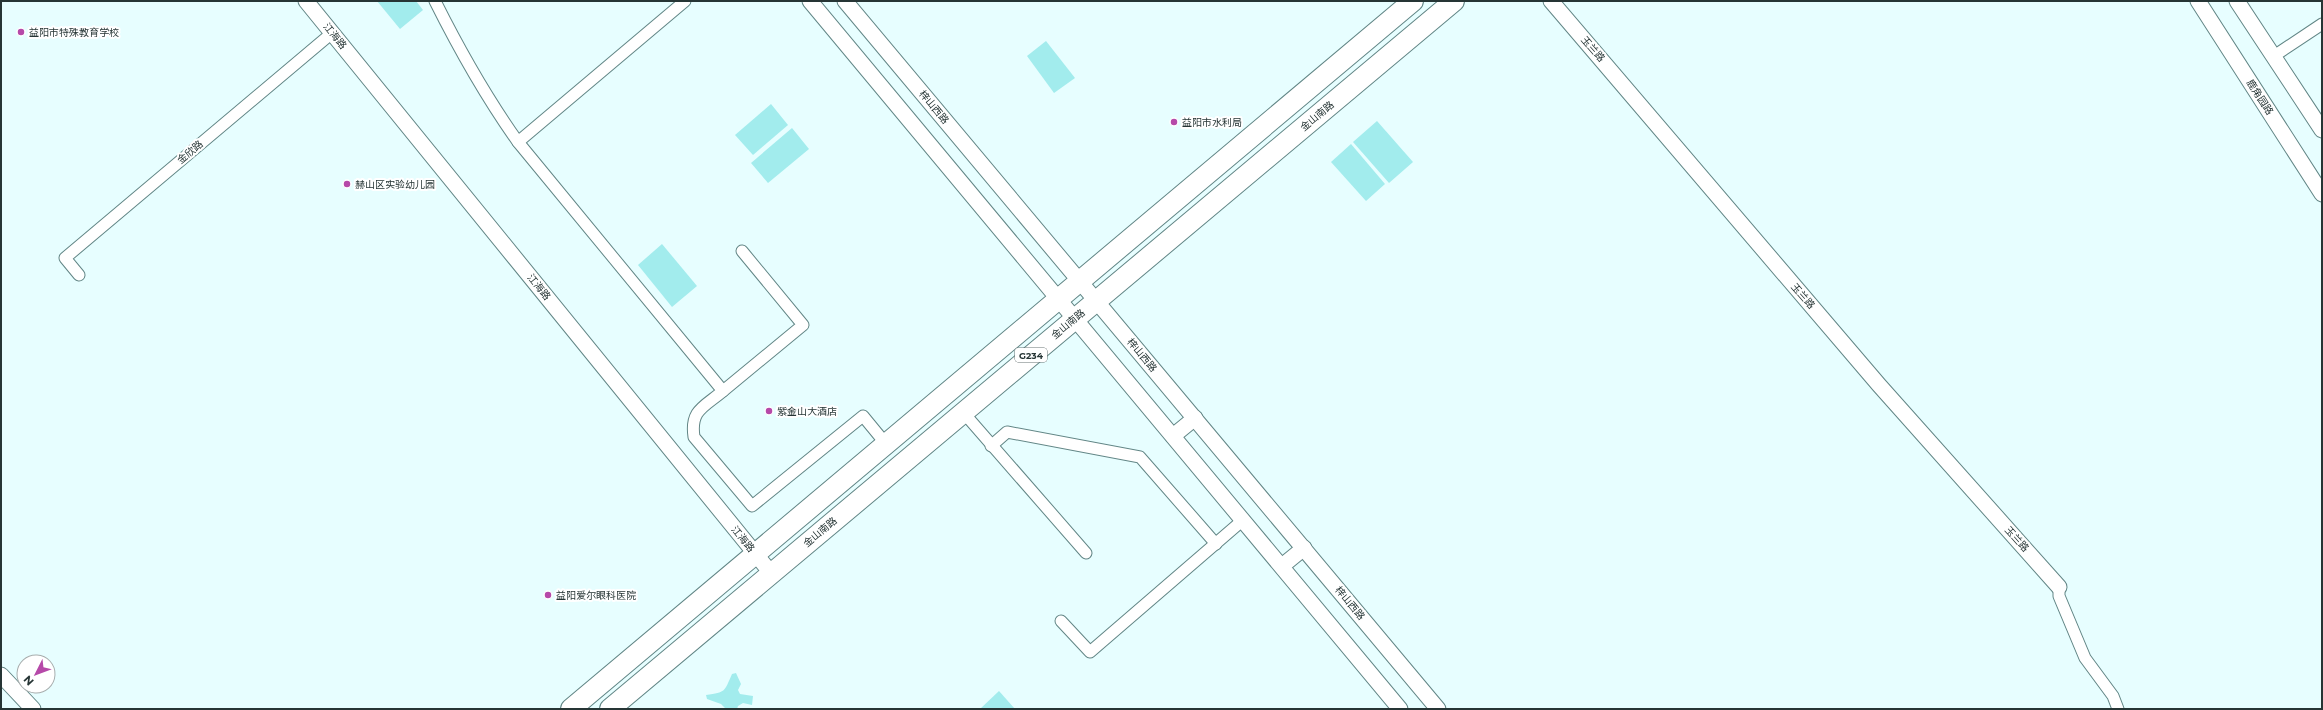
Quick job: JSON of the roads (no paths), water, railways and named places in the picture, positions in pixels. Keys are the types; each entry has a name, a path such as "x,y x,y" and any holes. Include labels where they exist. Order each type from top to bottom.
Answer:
{"highway":[{"name":"G234","path":"571,709 1412,1"},
{"name":"金山南路","path":"610,709 1454,1"}],"street":[{"name":"江海路","path":"306,1 771,573"},
{"path":"435,1 463,57 491,104 518,142 723,391"},
{"path":"518,142 685,1"},
{"path":"810,1 1400,709"},
{"name":"梓山西路","path":"845,1 1097,300 1438,709"},
{"name":"玉兰路","path":"1551,1 1874,379 2059,587"},
{"name":"鹿角园路","path":"2198,1 2322,194"},
{"path":"2238,1 2322,130"},
{"path":"2274,56 2322,24"},
{"name":"金欣路","path":"79,275 64,258 332,33"},
{"path":"742,251 803,325 696,414 692,423 694,437 752,506 864,416 886,444"},
{"path":"963,412 991,446 1086,552"},
{"path":"1173,436 1195,418"},
{"path":"991,446 1007,432 1140,457 1216,544"},
{"path":"1061,621 1090,652 1243,520"},
{"path":"1282,566 1304,548"},
{"path":"2059,587 2059,596 2085,658 2113,696 2118,709"},
{"path":"1,675 33,709"}],"place":[{"name":"益阳市特殊教育学校","path":"21,32"},
{"name":"益阳市水利局","path":"1174,122"},
{"name":"赫山区实验幼儿园","path":"347,184"},
{"name":"紫金山大酒店","path":"769,411"},
{"name":"益阳爱尔眼科医院","path":"548,595"}]}
